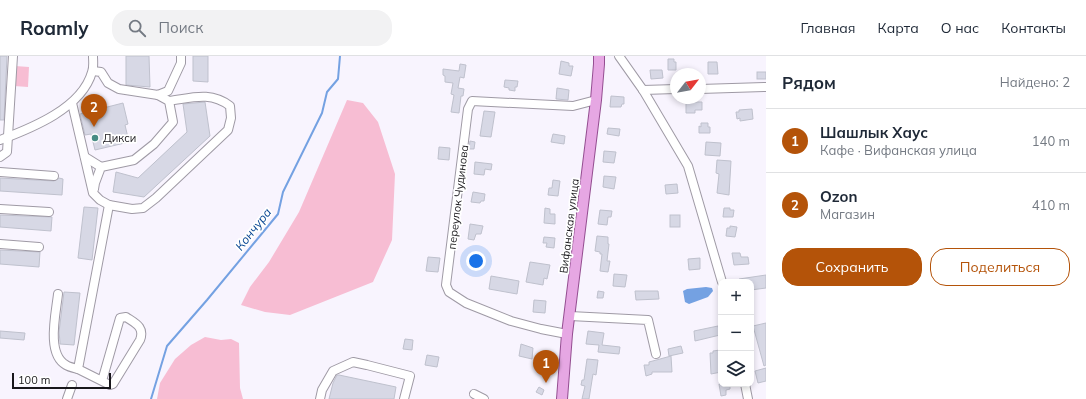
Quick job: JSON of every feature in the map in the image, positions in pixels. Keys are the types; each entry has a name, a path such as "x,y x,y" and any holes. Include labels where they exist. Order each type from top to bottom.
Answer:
{"main road":[{"name":"Вифанская улица","path":"563,394 567,334 596,100 599,56"},
{"path":"557,399 563,394"}],"street":[{"path":"0,157 7,152 9,137 13,56"},
{"path":"0,140 34,126 72,103 87,85 93,71 93,56"},
{"path":"158,95 168,91 181,63 181,56"},
{"path":"619,56 644,90 688,166 721,279"},
{"path":"72,103 93,193 100,200 109,205 132,209 143,208 156,198 228,130 231,118 230,106 222,100 209,96 169,101 158,95 119,89 108,83 101,72 93,71"},
{"path":"706,89 766,87"},
{"path":"644,90 670,89"},
{"name":"переулок Чудинова","path":"567,334 511,321 466,303 449,292 446,285 468,109 472,101 572,106 596,100"},
{"path":"85,156 102,167 134,160 154,144 173,122 169,101"},
{"path":"0,127 9,128"},
{"path":"93,193 95,183 102,167"},
{"path":"0,172 54,176"},
{"path":"78,369 109,205"},
{"path":"0,209 49,212"},
{"path":"0,244 39,247"},
{"path":"58,294 53,337 57,355 61,362 68,366 78,369 102,381 110,385 114,383 140,340 142,333 140,326 126,317 120,318 102,381"},
{"path":"570,316 648,320 656,354"},
{"path":"320,399 322,390 333,371 353,362 410,376 404,399"},
{"path":"67,399 72,385"},
{"path":"746,387 748,399"},
{"path":"474,394 484,399"}],"shaded area":[{"path":"15,66 29,67 28,87 14,86"},
{"path":"347,100 363,103 378,122 395,174 392,240 373,282 290,315 265,312 241,305 250,287 269,262 299,212"},
{"path":"205,337 221,340 231,339 239,343 240,388 243,399 157,399 160,383 175,359 191,345"}],"water":[{"path":"706,287 712,288 713,291 708,297 689,304 685,302 683,291 687,289"}],"building":[{"path":"0,56 7,56 4,120 0,120"},
{"path":"126,56 149,56 150,87 126,85"},
{"path":"193,56 208,56 208,82 193,81"},
{"path":"668,59 674,59 674,62 676,62 676,68 670,68 670,70 668,70"},
{"path":"561,61 569,63 569,66 573,66 571,76 559,74"},
{"path":"708,62 717,62 718,74 708,74"},
{"path":"460,64 466,65 464,78 460,77 458,88 464,89 463,96 461,96 459,113 451,112 454,95 451,94 453,83 445,82 443,69 459,71"},
{"path":"650,70 662,70 663,78 651,79"},
{"path":"757,72 766,72 766,79 757,79"},
{"path":"505,80 518,81 515,91 504,87"},
{"path":"557,88 569,90 568,100 556,99"},
{"path":"611,96 624,97 624,104 622,104 621,107 610,107"},
{"path":"205,102 210,136 144,197 113,192 116,172 138,178 187,132 183,104"},
{"path":"123,103 128,124 125,125 129,142 95,150 91,134 85,135 80,114"},
{"path":"686,104 702,104 702,110 695,110 695,113 686,113"},
{"path":"752,109 753,119 740,121 740,118 737,119 736,112 739,112 739,110"},
{"path":"484,111 495,112 491,137 480,136"},
{"path":"701,123 708,123 710,133 699,133 699,126 701,127"},
{"path":"608,128 620,129 619,136 607,134"},
{"path":"553,134 565,136 564,144 551,142"},
{"path":"470,141 475,142 474,149 469,149"},
{"path":"706,142 721,143 720,156 705,155"},
{"path":"439,147 450,148 449,160 438,159"},
{"path":"604,151 616,152 614,163 603,162"},
{"path":"717,160 731,161 729,195 717,193 719,174 716,173"},
{"path":"475,162 492,164 491,170 485,169 484,175 474,174"},
{"path":"604,176 616,177 614,189 603,187"},
{"path":"0,178 54,181 59,178 63,179 62,195 0,191"},
{"path":"553,180 560,181 558,196 548,195 549,188 552,188"},
{"path":"677,184 678,193 666,194 665,185"},
{"path":"473,192 485,194 484,201 481,201 480,203 471,202"},
{"path":"84,207 98,208 92,260 78,258"},
{"path":"545,208 550,209 550,214 555,214 555,224 544,223"},
{"path":"724,208 734,210 733,217 723,217"},
{"path":"600,210 612,211 611,217 608,217 607,225 598,224"},
{"path":"0,215 52,217 51,231 0,227"},
{"path":"670,215 680,215 680,227 670,227"},
{"path":"470,224 483,226 481,234 476,234 474,240 468,239"},
{"path":"730,226 737,227 735,237 726,236 727,228 730,228"},
{"path":"597,236 608,237 609,244 607,261 610,261 608,272 600,271 602,254 595,251"},
{"path":"544,237 555,238 554,248 546,247 547,243 543,243"},
{"path":"0,250 40,252 39,267 0,264"},
{"path":"732,253 740,253 741,257 748,257 749,264 734,265"},
{"path":"428,257 440,258 438,272 426,271"},
{"path":"700,258 700,269 689,270 688,259"},
{"path":"530,262 550,265 547,279 544,278 543,285 526,282"},
{"path":"614,274 627,275 625,287 613,286"},
{"path":"766,275 766,288 754,290 754,279 739,279"},
{"path":"491,276 519,281 517,294 489,289"},
{"path":"598,291 604,292 603,298 597,298"},
{"path":"635,291 658,291 659,299 636,300"},
{"path":"64,292 80,293 74,345 60,344 59,332"},
{"path":"534,300 546,301 545,313 533,312"},
{"path":"766,323 766,365 764,366 754,330 754,326"},
{"path":"718,326 718,335 695,341 694,331"},
{"path":"0,331 25,333 24,340 0,338"},
{"path":"588,331 604,333 602,345 620,347 619,354 598,352 599,345 586,344"},
{"path":"405,339 413,340 412,350 403,349"},
{"path":"521,344 533,348 532,359 519,356"},
{"path":"681,346 683,353 669,356 668,349"},
{"path":"718,350 718,373 711,374 710,353 713,353 713,351"},
{"path":"427,355 439,357 437,367 425,365"},
{"path":"671,356 672,372 652,372 652,374 646,376 644,365 649,365 649,362"},
{"path":"587,359 598,360 596,375 593,374 589,399 582,399 585,386 581,385 582,380 584,380"},
{"path":"766,368 766,381 758,383 755,371"},
{"path":"337,375 396,387 394,399 329,399 333,383"},
{"path":"539,387 544,390 542,395 536,392"},
{"path":"720,387 730,387 730,389 726,390 726,395 721,396"}],"waterway":[{"name":"Кончура","path":"151,399 167,346 278,214 283,192 322,113 327,92 338,79 340,56"}],"place":[{"name":"Ozon","path":"94,127"},
{"name":"Дикси","path":"95,138"},
{"name":"Шашлык Хаус","path":"546,383"}]}
